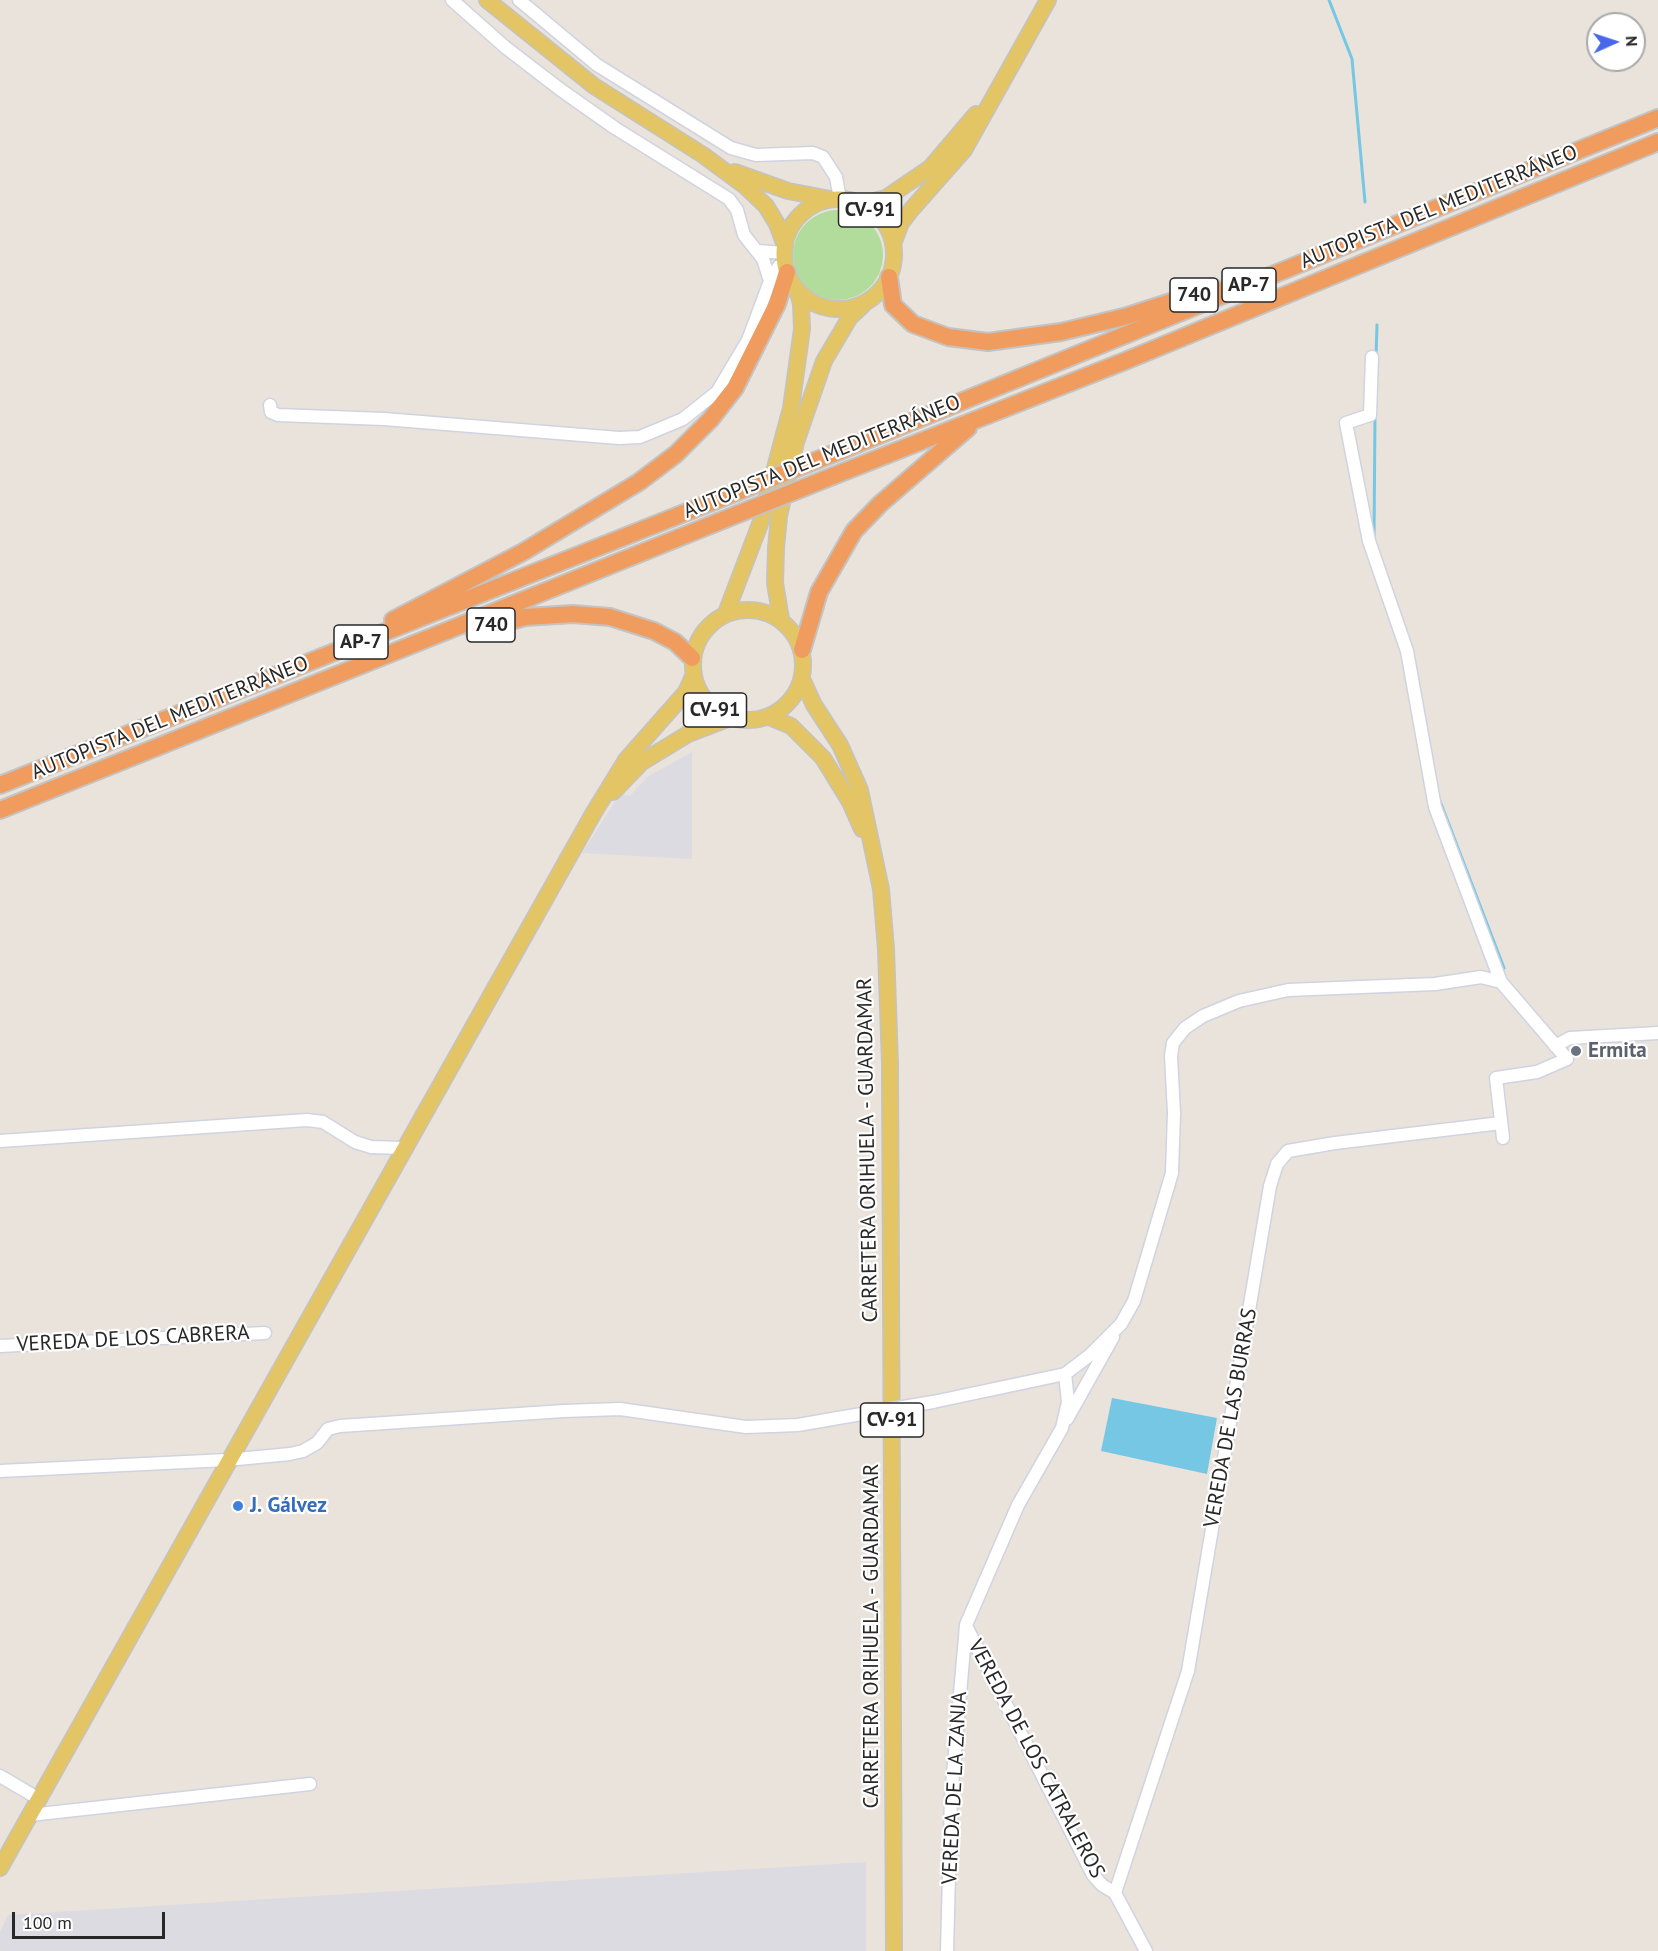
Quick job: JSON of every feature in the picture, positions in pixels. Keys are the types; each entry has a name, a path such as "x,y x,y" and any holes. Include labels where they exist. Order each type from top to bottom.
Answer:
{"highway":[{"name":"AUTOPISTA DEL MEDITERRÁNEO","path":"0,785 840,451 1658,118"},
{"name":"AUTOPISTA DEL MEDITERRÁNEO","path":"0,810 980,418 1658,142"},
{"name":"740","path":"889,277 893,305 913,324 930,332 964,341 1012,340 1113,319 1213,289 1420,208 1519,175"},
{"path":"345,649 405,613 543,540 639,482 676,454 710,420 735,388 777,304 784,261"},
{"path":"802,650 819,592 854,531 880,504 980,418"},
{"name":"740","path":"289,694 395,660 484,627 525,616 573,614 610,617 654,631 675,642 692,658"}],"main road":[{"name":"CV-91","path":"488,0 594,86 703,155 745,186 766,206 777,224 784,261 801,304 802,329 791,408 760,524 726,613 709,624 699,638 692,658 693,676 701,694 713,708 730,718 751,721 769,717 789,702 802,679 802,650"},
{"path":"893,244 901,223 964,150 1048,0"},
{"path":"862,204 886,198 930,168 972,118 1024,42"},
{"name":"CV-91","path":"703,155 749,178 788,190 862,204 877,214 887,228 893,244 894,260 889,277"},
{"name":"CV-91","path":"784,261 791,229 802,214 817,204 837,199"},
{"path":"781,620 775,584 776,548 779,516 796,442 824,361 850,317 880,291 889,277"},
{"name":"CV-91","path":"797,289 808,299 822,306 837,309 852,308 867,302"},
{"path":"726,613 744,609 764,611 781,620 794,632 802,650"},
{"path":"2,1861 593,814 626,760 686,692 693,676"},
{"name":"CARRETERA ORIHUELA - GUARDAMAR","path":"802,679 814,705 840,745 861,790 881,889 886,949 890,1064 894,1951"},
{"name":"CARRETERA ORIHUELA - GUARDAMAR","path":"769,717 791,726 807,740 837,779 865,835 881,889"},
{"path":"593,814 642,762 688,734 730,718"}],"street":[{"path":"452,0 505,47 561,90 615,128 729,199 737,210 744,235 760,255 770,281"},
{"path":"519,0 597,65 731,148 756,155 813,153 823,157 836,177 837,199"},
{"path":"270,405 272,412 278,415 384,419 619,438 640,437 683,419 717,392 748,340 770,281 784,261 760,255"},
{"path":"1372,357 1370,415 1346,423 1369,541 1407,651 1435,807 1501,982 1568,1059 1537,1072 1496,1078 1503,1138"},
{"name":"VEREDA DE LA ZANJA","path":"947,1951 951,1797 966,1625 1018,1505 1134,1300 1172,1173 1174,1113 1171,1056 1173,1043 1185,1028 1203,1016 1239,1001 1288,990 1435,984 1481,977 1501,982"},
{"path":"1556,1046 1570,1038 1658,1033"},
{"path":"0,1141 307,1120 323,1122 355,1142 371,1148 403,1148"},
{"name":"VEREDA DE LAS BURRAS","path":"1115,1893 1188,1671 1270,1186 1277,1164 1288,1151 1335,1143 1502,1123"},
{"path":"0,1471 227,1460 303,1451 316,1443 328,1429 340,1426 620,1409 746,1427 798,1425 933,1402 1065,1374 1090,1355 1121,1324"},
{"name":"VEREDA DE LOS CABRERA","path":"0,1346 265,1333"},
{"path":"1062,1428 1068,1402 1065,1374"},
{"name":"VEREDA DE LOS CATRALEROS","path":"966,1625 1093,1875 1102,1885 1115,1893 1146,1951"},
{"path":"0,1776 39,1799"},
{"path":"30,1815 310,1784"}],"shaded area":[{"path":"692,752 692,859 582,853 620,794 630,796 647,777"},
{"path":"866,1862 866,1951 0,1951 0,1932 8,1915"}],"green space":[{"path":"838,210 855,213 870,223 880,238 883,255 880,272 870,287 855,297 838,300 821,297 806,287 796,272 793,255 796,238 806,223 821,213"}],"water":[{"path":"1112,1398 1217,1418 1207,1474 1101,1451"}],"waterway":[{"path":"1329,0 1352,59 1365,202"},
{"path":"1376,357 1377,325"},
{"path":"1374,537 1375,414"},
{"path":"1440,801 1504,968"}],"place":[{"name":"Ermita","path":"1576,1051"},
{"name":"J. Gálvez","path":"238,1506"}]}
